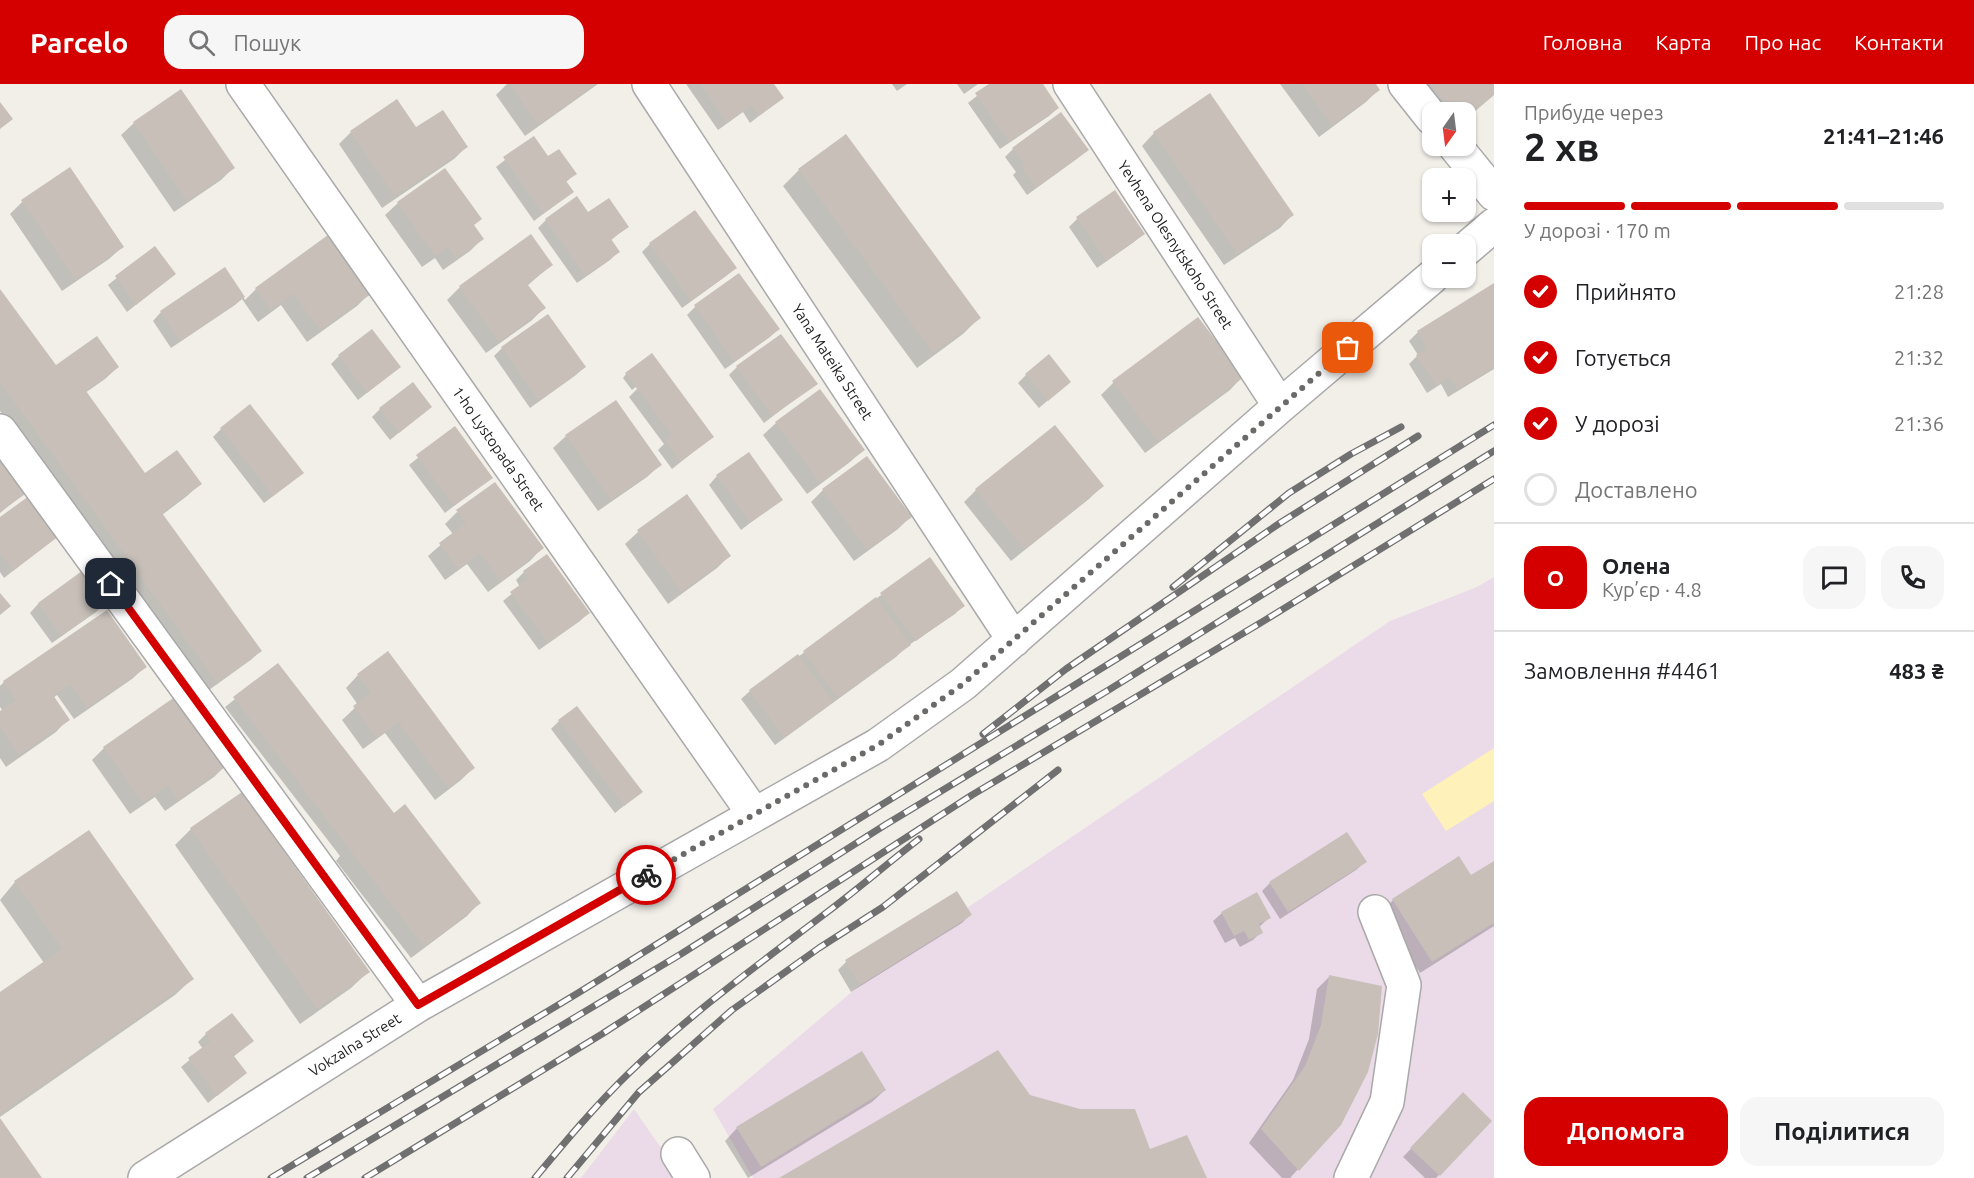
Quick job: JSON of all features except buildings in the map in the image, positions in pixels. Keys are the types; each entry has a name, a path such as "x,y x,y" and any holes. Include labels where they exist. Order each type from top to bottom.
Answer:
{"street":[{"name":"1-ho Lystopada Street","path":"243,84 754,813"},
{"name":"Yana Mateika Street","path":"649,84 1014,640"},
{"name":"Yevhena Olesnytskoho Street","path":"1070,84 1280,406"},
{"path":"1405,84 1422,105"},
{"path":"1463,156 1494,194"},
{"path":"1476,240 1494,225"},
{"name":"Vokzalna Street","path":"145,1178 418,1005 754,813 878,745 963,684 1280,406 1422,285"},
{"path":"0,431 418,1005"},
{"path":"1351,1178 1387,1102 1404,985 1375,912"}],"shaded area":[{"path":"1494,577 1494,1178 753,1178 713,1109 860,985 972,915 967,908 1390,621 1477,587"},
{"path":"634,1109 682,1178 581,1178"}],"sand":[{"path":"1494,748 1494,801 1446,831 1422,794"}],"railway":[{"path":"271,1178 578,993 1494,425"},
{"path":"1173,587 1289,493 1351,454 1401,427"},
{"path":"983,734 1066,669 1280,523 1418,436"},
{"path":"307,1178 681,954 885,825 1107,691 1494,451"},
{"path":"365,1178 602,1034 972,795 1262,622 1494,479"},
{"path":"567,1178 639,1092 732,1010 819,948 883,907 1058,770"},
{"path":"535,1178 604,1098 652,1051 725,990 919,839"}],"way so far":[{"path":"646,875 878,745 963,684 1348,348"}],"route":[{"path":"111,584 418,1005 646,875"}]}
